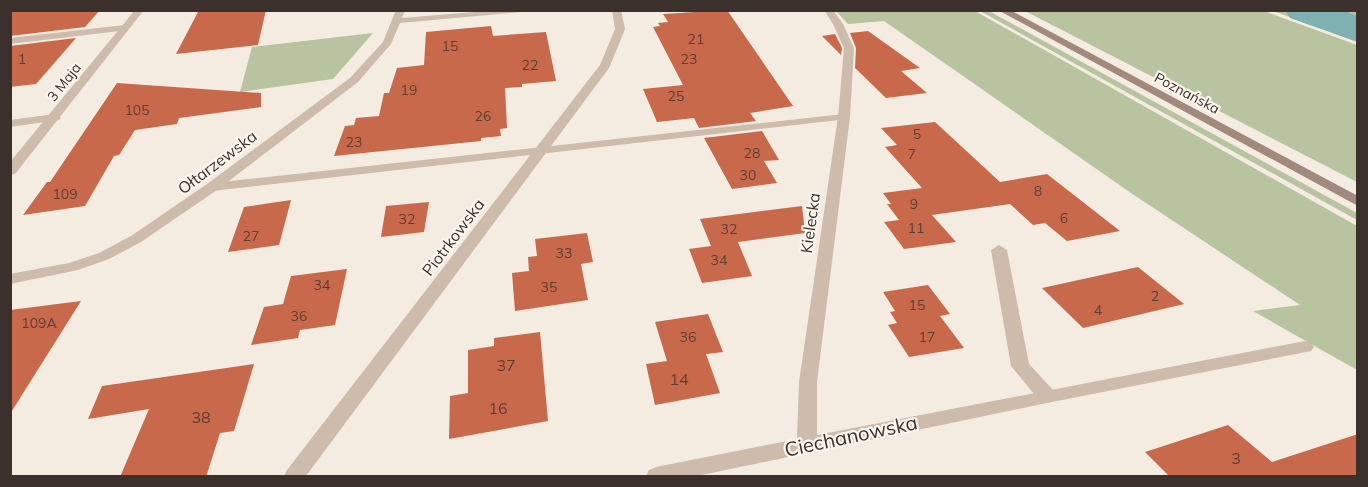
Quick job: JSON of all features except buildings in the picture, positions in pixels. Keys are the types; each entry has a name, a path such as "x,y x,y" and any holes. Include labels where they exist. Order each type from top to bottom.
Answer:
{"main road":[{"name":"Poznańska","path":"1002,10 1358,202"}],"street":[{"name":"3 Maja","path":"10,171 140,10"},
{"path":"399,16 540,10"},
{"name":"Piotrkowska","path":"294,477 605,66 620,29 616,10"},
{"name":"Kielecka","path":"807,445 808,382 844,117 849,48 838,24 828,10"},
{"name":"Ołtarzewska","path":"10,279 72,267 104,256 136,239 212,188 354,80 379,54 399,16"},
{"path":"10,41 125,28"},
{"path":"212,188 844,117"},
{"path":"10,124 55,118"},
{"path":"999,250 1020,366 1047,396"},
{"name":"Ciechanowska","path":"656,477 1047,396 1305,347"}],"green space":[{"path":"836,11 975,11 1357,226 1357,370 1253,311 1300,305 1131,193 884,21 848,24"},
{"path":"980,11 989,11 1357,213 1357,220"},
{"path":"1025,11 1264,11 1357,45 1357,182"},
{"path":"1273,11 1295,11 1357,33 1357,42"},
{"path":"1312,11 1357,11 1357,27"},
{"path":"373,33 333,79 240,92 252,47"}],"waterway":[{"path":"1304,10 1358,30"}]}
